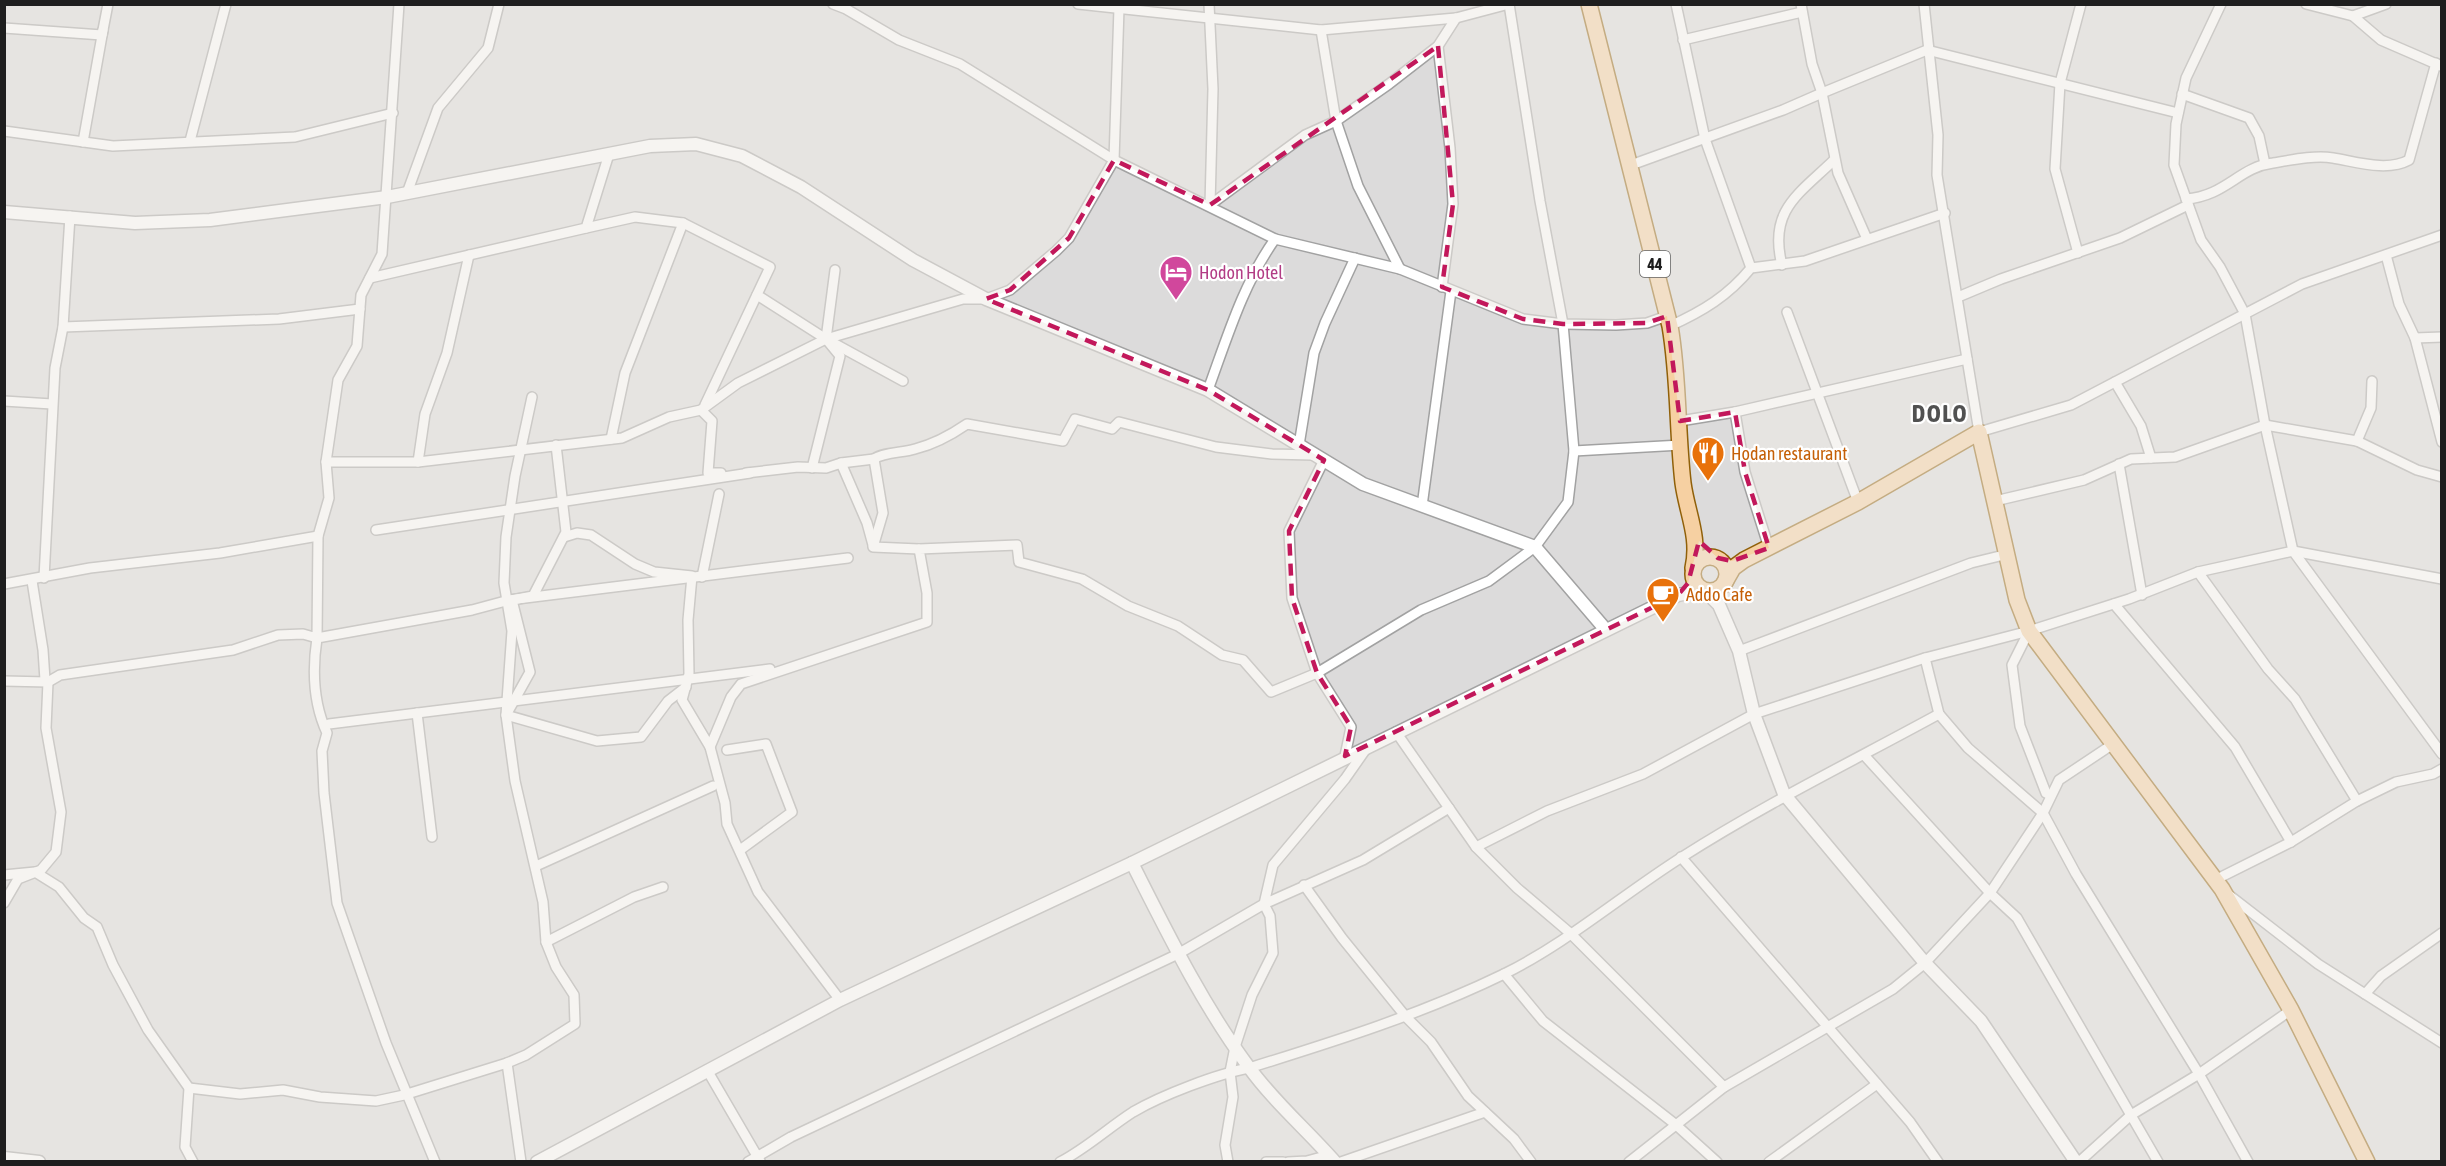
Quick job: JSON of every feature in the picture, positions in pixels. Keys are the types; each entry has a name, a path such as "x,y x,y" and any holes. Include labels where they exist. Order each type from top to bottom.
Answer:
{"main road":[{"name":"44","path":"1589,4 1669,321 1680,421 1683,484 1694,528"},
{"path":"1694,528 1697,550 1693,579 1704,590 1718,589 1733,568 1744,560 1858,502 1979,432 2017,600 2029,631 2218,884 2291,1010 2367,1161"},
{"path":"1694,528 1703,545 1718,558 1727,572 1725,582"},
{"path":"1693,568 1706,557 1744,560"}],"street":[{"path":"83,142 108,4"},
{"path":"190,141 226,4"},
{"path":"399,4 382,254 361,294 357,346 338,380 326,462 329,498 318,536 317,638 313,667 319,716 327,734 322,751 324,793 337,903 386,1043 435,1161"},
{"path":"407,193 438,108 488,48 499,4"},
{"path":"833,4 846,9 899,40 960,64 1114,160 1210,205 1275,239 1400,270 1523,319 1563,324 1647,323 1693,316 1733,290 1751,268 1805,261 1945,213"},
{"path":"873,547 919,549 1017,545 1019,562 1082,579 1128,606 1178,626 1222,655 1242,660 1271,692 1317,673 1421,610 1490,581 1535,547 1568,502 1574,451 1563,324 1540,201 1509,4 1456,18 1321,30 1078,4"},
{"path":"1209,4 1213,89 1210,205"},
{"path":"1676,4 1703,120 1705,139 1751,268"},
{"path":"1924,4 1927,50 1938,135 1938,175 1979,432 2071,405 2302,284 2440,239"},
{"path":"2078,253 2055,169 2060,83 2081,4"},
{"path":"2221,4 2200,45 2182,94 2178,113 2174,165 2201,240 2220,267 2245,314 2265,425 2293,551 2423,725 2442,754"},
{"path":"1958,297 2120,238 2187,202 2219,192 2247,171 2265,164 2331,158 2399,165 2409,160 2439,65 2381,40 2352,16 2306,4"},
{"path":"2352,16 2386,4"},
{"path":"326,462 418,462 621,438 669,417 702,409 738,382 826,339 963,299 986,299 1010,290 1069,238 1114,160 1119,8"},
{"path":"1683,40 1802,8 1812,64 1822,93 1834,160 1867,239"},
{"path":"1210,205 1305,135 1336,121 1438,46 1456,18"},
{"path":"4,28 102,35 103,30"},
{"path":"1321,30 1336,121 1358,186 1400,270"},
{"path":"1438,46 1450,148 1453,204 1442,287"},
{"path":"1631,165 1705,139 1927,50 2178,113"},
{"path":"2182,94 2249,117 2259,136 2265,164"},
{"path":"4,131 113,146 295,137 393,112"},
{"path":"4,212 135,223 210,220 387,197 650,146 696,144 742,156 801,187 913,260 986,299 1208,390 1363,484 1535,547 1606,630"},
{"path":"586,228 609,154"},
{"path":"1782,265 1778,235 1786,206 1834,160"},
{"path":"44,578 52,404 55,368 63,327 65,261 70,217"},
{"path":"370,278 635,217 683,223 770,267 702,409"},
{"path":"611,439 625,374 683,223"},
{"path":"1208,390 1238,307 1261,259 1275,239"},
{"path":"418,462 425,414 447,353 469,255"},
{"path":"2386,255 2399,304 2415,338 2442,442"},
{"path":"1299,445 1314,353 1355,258"},
{"path":"812,468 840,356 826,339 836,270"},
{"path":"1422,506 1451,291"},
{"path":"757,294 826,339 903,381"},
{"path":"63,327 279,319 360,309"},
{"path":"1787,312 1858,502"},
{"path":"2415,338 2442,337"},
{"path":"1680,421 1819,394 1967,359"},
{"path":"2357,441 2371,408 2372,381"},
{"path":"2115,382 2141,426 2151,458"},
{"path":"189,1088 240,1094 283,1090 320,1097 376,1101 507,1063 526,1055 575,1024 574,995 556,967 546,942 543,902 515,780 506,715 512,631 504,583 506,537 515,476 532,397"},
{"path":"4,401 52,404"},
{"path":"702,409 712,421 708,473 750,473"},
{"path":"1735,412 1745,471 1769,548"},
{"path":"376,530 750,473 826,468 841,463 874,459 880,454 916,449 945,439 967,424 1063,441 1076,419 1112,429 1119,422 1216,447 1319,458"},
{"path":"1995,501 2084,480 2131,459 2175,458 2265,425 2357,441 2417,470 2442,477"},
{"path":"556,445 566,532 563,539 577,533 591,535 635,564 654,572 692,576 688,620 689,674 682,700 710,747 725,803 727,824 758,892 840,1000"},
{"path":"1574,451 1681,445"},
{"path":"1319,458 1289,531 1292,598 1317,673 1351,727 1345,756"},
{"path":"873,547 883,513 874,459"},
{"path":"841,463 867,523 873,547"},
{"path":"2119,464 2142,595"},
{"path":"702,577 719,494"},
{"path":"4,681 48,682 60,675 233,650 278,635 303,634 317,638 533,596 566,532"},
{"path":"4,584 32,581 90,568 220,553 318,536"},
{"path":"710,747 736,687 927,622 927,593 919,549"},
{"path":"1476,847 1547,811 1643,774 1754,714 1925,658 2029,631 2114,604 2198,572 2293,551 2442,579"},
{"path":"1738,651 1971,563 2008,554"},
{"path":"512,600 848,558"},
{"path":"1678,595 1688,583 1693,568"},
{"path":"2198,572 2268,669 2295,699 2357,801"},
{"path":"4,903 18,879 41,870 56,852 61,812 46,728 48,682 45,680 44,650 32,581"},
{"path":"1725,582 1719,596 1719,605 1738,651 1754,714 1784,794 1925,963 1981,1021 2078,1161 2131,1115 2199,1074 2291,1010"},
{"path":"537,1161 840,1000 1132,863 1345,756 1678,595 1692,590 1704,590 1719,605"},
{"path":"506,715 530,672 512,600"},
{"path":"2114,604 2235,747 2291,842"},
{"path":"2029,631 2012,665 2020,726 2046,793 2050,795"},
{"path":"1925,658 1939,714 1968,748 2043,813 2076,874 2199,1074 2248,1161"},
{"path":"329,724 793,666"},
{"path":"506,715 597,741 641,737 668,701 686,687"},
{"path":"417,713 432,837"},
{"path":"1060,1161 1134,1112 1230,1072 1250,1068 1406,1017 1503,974 1570,933 1681,857 1784,794 1864,755 1939,714"},
{"path":"1396,732 1476,847 1517,888 1570,933 1724,1087"},
{"path":"727,750 766,744 792,813 740,850"},
{"path":"1629,1161 1724,1087 1893,989 1925,963 1990,893 2043,813 2059,780 2113,744"},
{"path":"1228,1161 1226,1145 1233,1097 1230,1072 1235,1047 1252,995 1273,953 1270,916 1264,904 1273,865 1345,779 1369,745"},
{"path":"1864,755 1990,893 2017,918 2158,1161"},
{"path":"2442,769 2433,774 2396,782 2357,801 2218,884 2318,964 2442,1044"},
{"path":"536,866 713,786"},
{"path":"707,1070 755,1160 791,1137 1179,954 1264,904 1364,860 1449,808"},
{"path":"1681,857 1830,1027 1910,1122 1938,1161"},
{"path":"1132,863 1179,954 1235,1047 1250,1068 1332,1158"},
{"path":"4,875 35,872 59,887 84,918 97,927 113,965 148,1030 189,1088 185,1147 193,1161"},
{"path":"1304,885 1342,939 1406,1017 1431,1042 1468,1096 1514,1139 1531,1161"},
{"path":"546,942 615,909 634,897 663,887"},
{"path":"2365,993 2381,976 2442,933"},
{"path":"1503,974 1543,1021 1675,1124 1717,1161"},
{"path":"507,1063 521,1161"},
{"path":"1769,1161 1877,1084"},
{"path":"1341,1161 1485,1112"},
{"path":"4,1158 39,1161"},
{"path":"1288,1161 1332,1158"},
{"path":"1266,1161 1283,1161"}],"highlighted area":[{"path":"1438,46 1453,204 1442,287 1523,319 1563,324 1647,323 1667,316 1680,421 1735,412 1745,472 1769,548 1732,561 1718,558 1699,541 1688,583 1678,595 1345,756 1351,727 1317,673 1292,598 1289,531 1324,460 1208,390 986,299 1010,290 1069,238 1114,160 1210,205"}],"shaded area":[{"path":"5,5 2441,5 2441,1161 5,1161"}],"place":[{"name":"Hodon Hotel","path":"1176,301"},
{"name":"Hodan restaurant","path":"1708,482"},
{"name":"Addo Cafe","path":"1663,623"}],"district":[{"name":"DOLO","path":"1940,413"}]}
